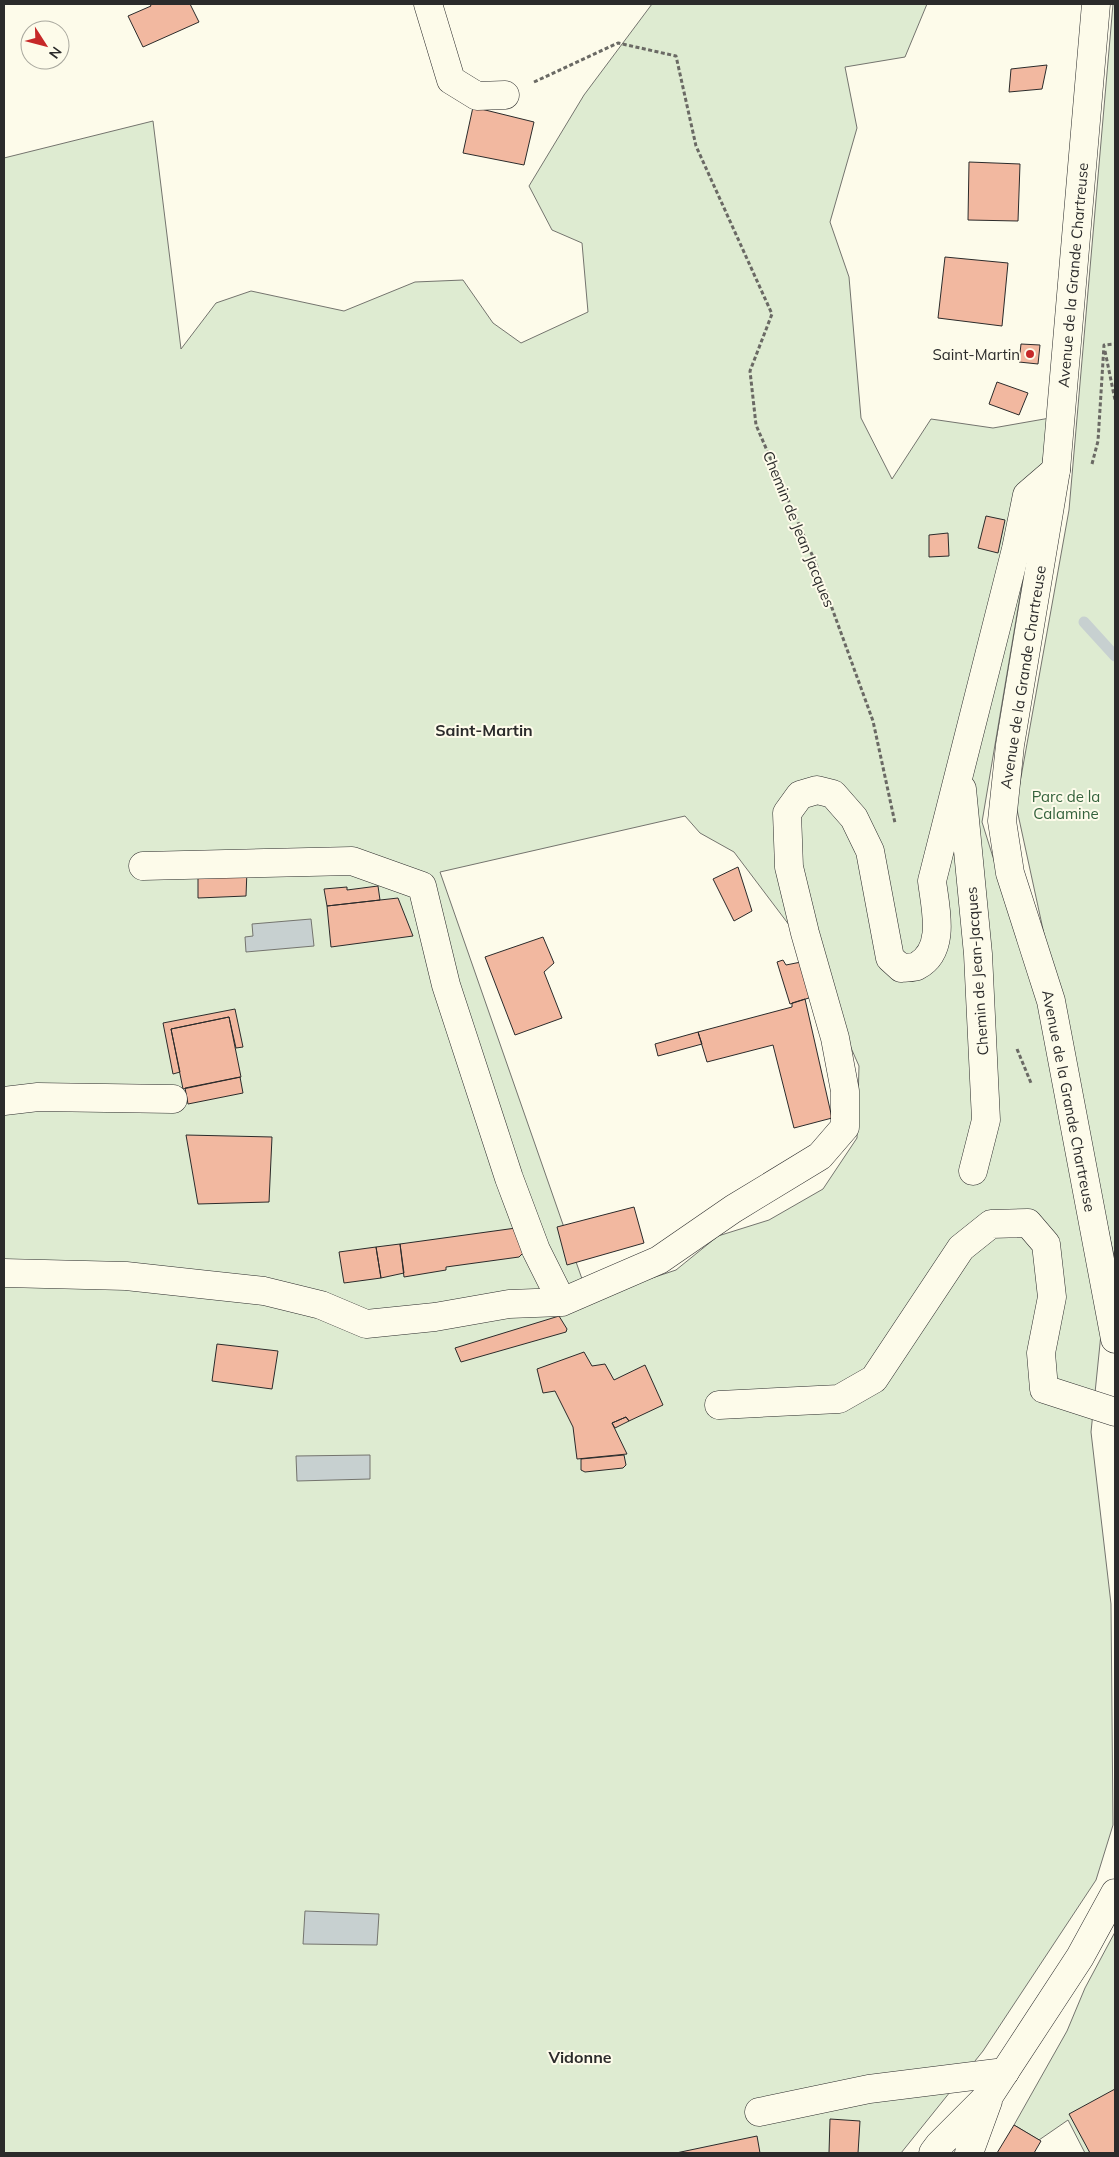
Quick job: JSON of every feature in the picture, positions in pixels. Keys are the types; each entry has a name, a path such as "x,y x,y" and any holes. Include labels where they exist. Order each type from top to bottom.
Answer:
{"street":[{"path":"428,4 451,80 477,96 505,95"},
{"name":"Avenue de la Grande Chartreuse","path":"1096,4 1056,470 1010,745 1002,822 1010,873 1051,1001 1115,1335"},
{"path":"4,1272 126,1276 264,1291 321,1305 366,1324 435,1317 509,1304 562,1302 659,1260 733,1209 820,1156 845,1127 845,1091 835,1038 805,933 789,867 787,813 800,795 817,790 833,794 854,818 870,851 890,958 901,968 917,966 931,953 938,927 932,881 1016,549 1027,495 1056,470"},
{"name":"Chemin de Jean-Jacques","path":"960,770 978,954 986,1120 973,1171"},
{"path":"143,866 352,861 422,886 446,985 508,1178 536,1250 562,1302"},
{"path":"4,1102 38,1097 173,1099"},
{"path":"720,1405 839,1399 874,1379 961,1248 991,1224 1028,1223 1046,1244 1052,1297 1041,1353 1044,1389 1115,1412"},
{"path":"933,2153 998,2082 1080,1957 1115,1893"},
{"path":"759,2112 869,2089 998,2082"},
{"path":"969,2153 998,2082"}],"path":[{"name":"Chemin de Jean Jacques","path":"505,95 618,43 676,56 696,146 772,314 750,371 756,425 816,564 873,721 896,827"},
{"path":"1104,345 1115,400"},
{"path":"1015,1044 1034,1090"}],"green space":[{"path":"652,4 927,4 905,57 845,67 857,128 830,222 849,277 861,418 892,479 931,419 993,428 1050,418 982,822 1042,1014 1101,1334 1091,1432 1111,1604 1113,1825 1096,1880 983,2051 901,2153 4,2153 4,158 153,121 181,349 216,303 251,291 344,311 415,282 463,280 493,323 521,343 588,312 582,243 552,230 529,186 584,95","holes":["685,816 700,833 734,852 808,950 859,1066 857,1138 823,1189 769,1220 718,1236 676,1270 589,1299 440,872"]},
{"name":"Parc de la Calamine","path":"1113,4 1115,4 1115,1261 1016,805 1069,510"},
{"path":"1115,1932 1115,2153 1085,2153 1068,2120 1039,2140 1014,2125 1067,2031 1085,1988"}],"shaded area":[{"path":"311,919 314,946 246,952 245,937 253,936 252,924"},
{"path":"370,1455 370,1479 297,1481 296,1456"},
{"path":"305,1911 379,1914 377,1945 303,1944"}],"building":[{"path":"150,4 190,4 199,22 143,47 128,16 151,6"},
{"path":"1047,65 1042,89 1009,92 1011,69"},
{"path":"473,107 534,122 524,165 463,153"},
{"path":"969,162 1020,164 1018,221 968,220"},
{"path":"945,257 1008,263 1002,326 938,318"},
{"name":"Saint-Martin","path":"1021,344 1040,345 1038,364 1019,362"},
{"path":"997,382 1028,393 1019,415 989,404"},
{"path":"986,516 1005,520 998,553 978,548"},
{"path":"948,533 949,556 929,557 929,535"},
{"path":"738,867 752,911 734,921 713,879"},
{"path":"247,870 246,896 198,898 198,871"},
{"path":"378,886 380,900 327,906 324,889 347,887 347,890"},
{"path":"398,898 413,936 331,947 327,906"},
{"path":"543,937 554,963 544,972 562,1018 515,1035 485,957"},
{"path":"783,960 786,965 806,961 815,996 790,1004 777,962"},
{"path":"805,999 832,1118 794,1128 773,1045 707,1062 698,1032 792,1007 792,1003"},
{"path":"235,1009 243,1047 236,1048 229,1017 171,1029 180,1072 173,1074 163,1023"},
{"path":"229,1017 241,1077 183,1089 171,1029"},
{"path":"698,1032 702,1044 658,1056 655,1044"},
{"path":"240,1077 243,1093 188,1104 185,1088"},
{"path":"186,1135 272,1137 269,1202 198,1204"},
{"path":"634,1207 644,1243 567,1265 557,1227"},
{"path":"516,1228 523,1253 519,1257 446,1267 446,1270 404,1277 400,1244"},
{"path":"400,1244 404,1273 381,1278 376,1247"},
{"path":"376,1247 381,1278 344,1283 339,1252"},
{"path":"559,1316 567,1329 566,1332 461,1362 455,1348"},
{"path":"217,1344 278,1351 272,1389 212,1381"},
{"path":"584,1352 592,1366 605,1364 614,1380 645,1365 663,1405 629,1421 626,1417 612,1423 627,1454 577,1459 573,1427 555,1391 543,1393 537,1369"},
{"path":"626,1417 629,1421 615,1428 612,1423"},
{"path":"624,1455 626,1465 623,1468 585,1472 581,1470 581,1459"},
{"path":"1115,2089 1115,2153 1090,2153 1069,2114"},
{"path":"830,2119 860,2121 858,2153 829,2153"},
{"path":"1014,2125 1041,2141 1034,2153 997,2153"},
{"path":"757,2136 760,2153 676,2153"}],"waterway":[{"path":"1084,622 1115,656"}],"place":[{"name":"Saint-Martin","path":"1030,354"}],"district":[{"name":"Saint-Martin","path":"484,730"},
{"name":"Vidonne","path":"580,2057"}]}
